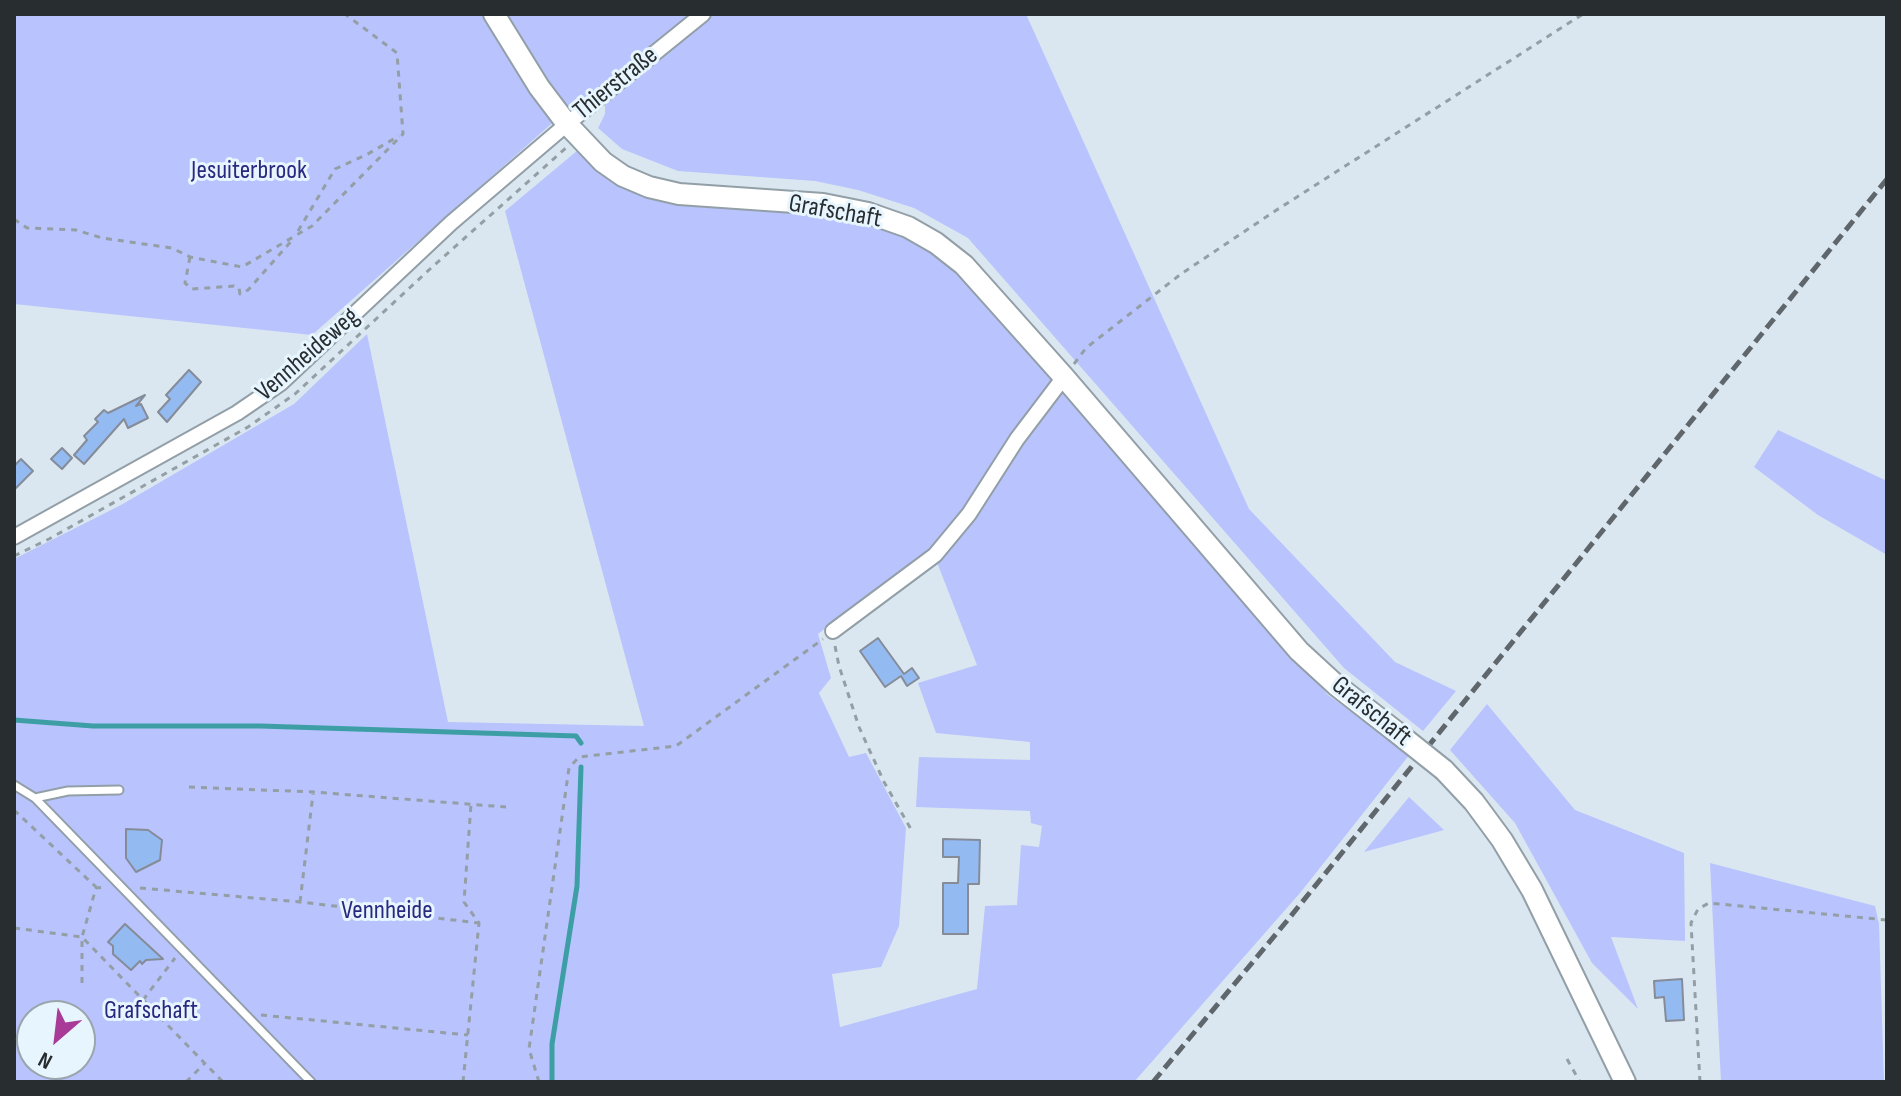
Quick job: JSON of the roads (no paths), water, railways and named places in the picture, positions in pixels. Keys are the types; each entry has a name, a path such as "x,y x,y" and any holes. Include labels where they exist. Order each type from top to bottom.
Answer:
{"street":[{"name":"Grafschaft","path":"494,14 539,87 567,124 603,162 623,176 649,187 707,197 823,204 868,213 908,227 936,243 964,265 1299,651 1336,685 1444,770 1474,802 1502,840 1532,890 1625,1082"},
{"name":"Thierstraße","path":"567,124 703,14"},
{"name":"Vennheideweg","path":"14,537 237,413 281,383 451,223 567,124"},
{"path":"833,631 935,555 969,514 1017,439 1064,377"}],"lane":[{"path":"14,785 35,798 311,1082"},
{"path":"35,798 68,791 119,790"}],"waterway":[{"path":"14,720 93,726 260,726 576,736 581,743"},
{"path":"552,1082 552,1044 577,886 581,767"}],"railway":[{"path":"1153,1082 1887,179"}],"park label":[{"name":"Jesuiterbrook","path":"249,171"},
{"name":"Vennheide","path":"387,911"}]}
